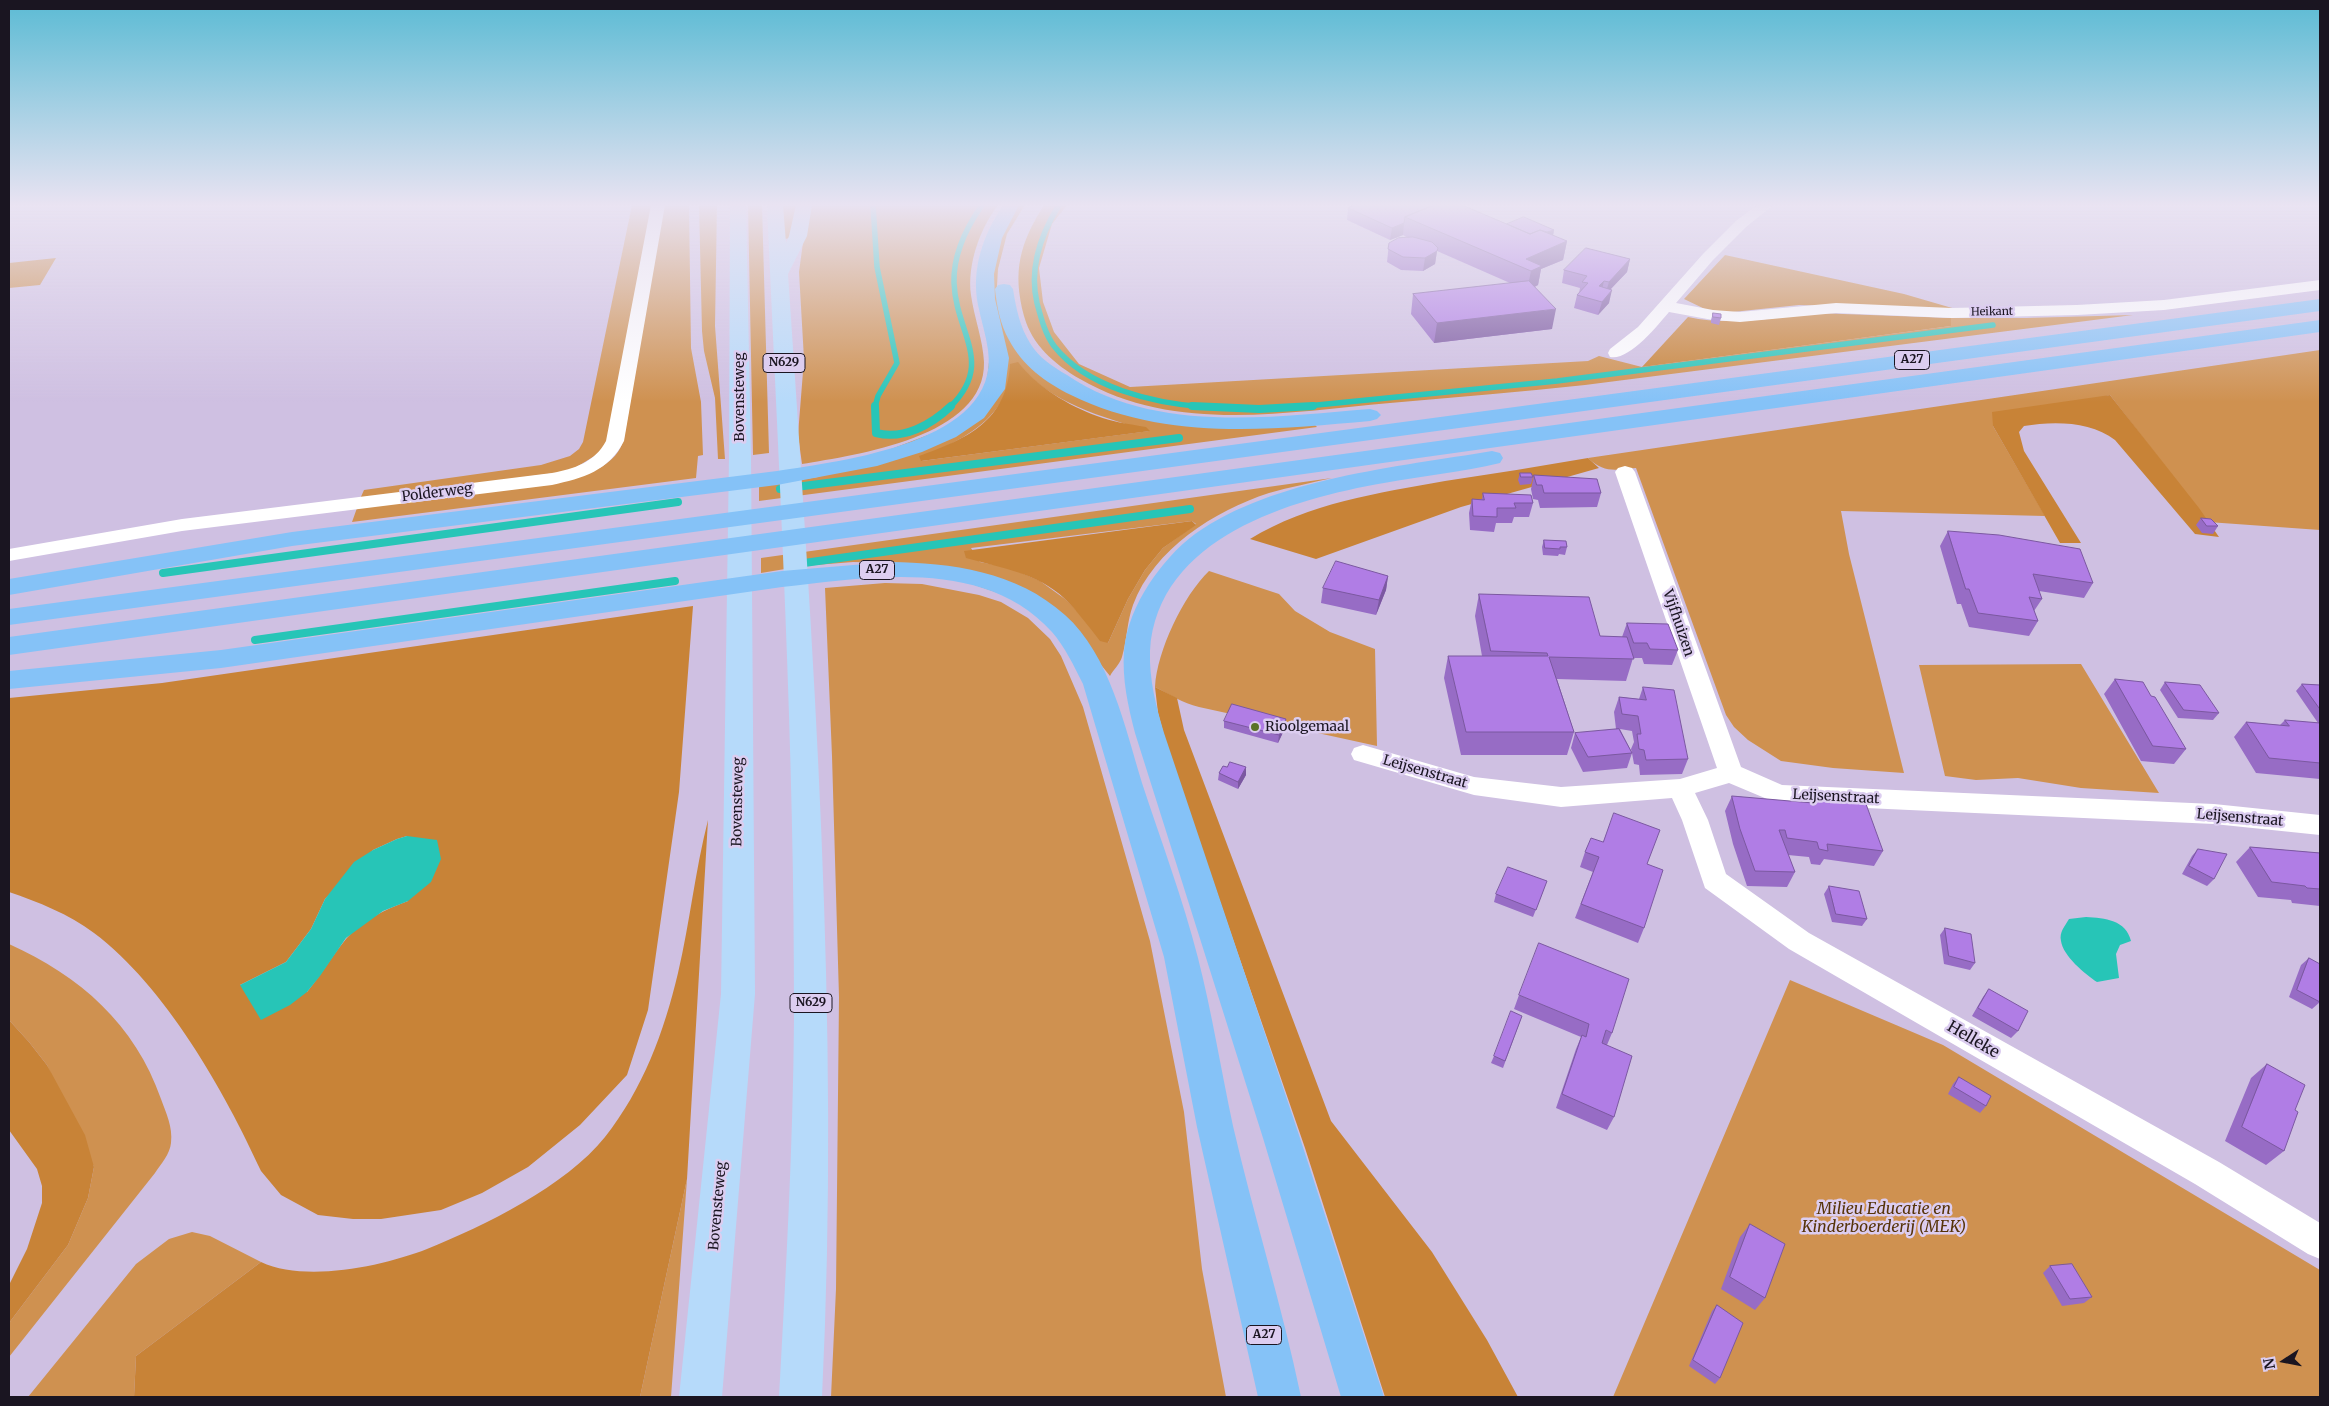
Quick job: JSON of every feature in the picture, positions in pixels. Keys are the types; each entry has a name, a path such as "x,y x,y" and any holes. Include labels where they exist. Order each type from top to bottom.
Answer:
{"highway":[{"path":"9,586 292,539 657,491 777,478 850,465 910,450 956,428 980,408 993,391 1000,370 986,299 986,271"},
{"name":"A27","path":"1006,271 1004,286 1008,313 1018,340 1026,352 1058,379 1084,394 1125,409 1224,423 1295,421 1411,412 1576,405"},
{"name":"A27","path":"9,617 2320,305"},
{"name":"A27","path":"9,646 2320,326"},
{"name":"A27","path":"1362,1397 1190,852 1149,732 1138,685 1137,659 1140,634 1150,604 1175,567 1202,540 1248,514 1277,502 1399,474 1582,443 1733,407"},
{"name":"A27","path":"9,680 221,658 782,579 869,570 926,570 971,577 992,583 1032,602 1056,621 1078,648 1100,694 1181,957 1215,1127 1280,1397"}],"main road":[{"name":"Bovensteweg","path":"700,1397 738,994 740,616 739,271"},
{"name":"N629","path":"780,271 798,608 811,1020 809,1210 801,1397"}],"street":[{"name":"Polderweg","path":"9,556 182,525 552,479 567,476 594,465 604,458 615,441 646,271"},
{"path":"1616,353 1644,330 1697,271"},
{"name":"Heikant","path":"1664,306 1734,317 1836,308 1952,313 2077,310 2164,305 2320,285"},
{"name":"Vijfhuizen","path":"1625,472 1732,773"},
{"name":"Leijsenstraat","path":"1362,754 1474,786 1561,797 1680,788 1732,773 1779,794 2214,814 2320,825"},
{"name":"Helleke","path":"1680,788 1695,820 1715,880 1798,941 2206,1173 2320,1242"}],"green space":[{"path":"618,271 640,271 606,449 570,471 360,499 364,490 541,465 570,456 579,449 583,442"},
{"path":"653,271 690,271 691,348 701,402 703,455 698,456 696,478 352,522 357,508 600,468 618,452 624,438"},
{"path":"701,271 716,271 715,326 725,459 718,459 715,398 704,351"},
{"path":"749,271 764,271 769,453 753,455"},
{"path":"971,271 971,295 984,362 979,388 964,408 942,425 914,438 854,455 802,464 798,435 804,359 799,272"},
{"path":"992,271 998,271 997,286 1000,309 1022,355 1134,417 1315,425 1317,427 759,501 759,486 818,477 983,414 995,310","holes":["1017,363 1045,389 1095,414 1149,431 921,461 973,431 991,415 1005,395"]},
{"path":"1019,271 1039,271 1043,302 1054,332 1079,364 1130,387 1588,361 1599,356 1642,367 1951,326 1951,318 2133,315 1585,385 1311,411 1232,415 1192,413 1154,407 1116,396 1080,379 1061,367 1045,353 1032,336 1020,300"},
{"path":"2320,350 2320,530 2208,522 2110,395 1993,426 2045,516 1841,511 1849,554 1904,773 1833,768 1781,761 1748,740 1734,727 1726,715 1636,468 1615,470 1604,468 1588,458"},
{"path":"1332,478 1269,493 1248,501 1207,522 1171,550 1155,566 1133,605 1122,657 1110,676 1060,614 910,563 853,562 803,566 761,573 761,558","holes":["1192,521 1196,524 1163,548 1145,570 1128,599 1108,643 1065,599 1040,581 1010,568 980,562 971,548"]},
{"path":"1209,571 1279,594 1295,611 1330,632 1375,649 1377,746 1199,707 1182,701 1155,687 1161,657 1173,625 1190,595"},
{"path":"885,583 922,584 979,595 1001,602 1028,618 1050,639 1061,656 1083,707 1150,941 1184,1112 1202,1269 1226,1397 831,1397 836,1289 839,997 825,588"},
{"path":"2081,664 2159,793 2081,788 2018,778 1976,780 1945,776 1919,665"},
{"path":"9,944 59,971 81,987 102,1005 120,1025 150,1072 167,1115 171,1143 165,1159 155,1173 9,1357 9,1323 68,1245 88,1198 94,1167 47,1065 9,1020"},
{"name":"Milieu Educatie en Kinderboerderij (MEK)","path":"1790,980 1943,1045 2320,1270 2320,1397 1613,1397"},
{"path":"687,1179 671,1397 640,1397"},
{"path":"192,1232 210,1236 261,1262 136,1356 134,1397 28,1397 136,1264 169,1239"}],"shaded area":[{"path":"9,271 49,271 40,285 9,288"},
{"path":"1710,271 1797,271 1904,294 1959,310 1799,305 1723,313 1709,311 1684,299"},
{"path":"1816,313 1951,318 1951,326 1642,367 1688,317 1704,320 1736,321"},
{"path":"1018,362 1025,371 1044,387 1075,407 1109,420 1146,427 1150,431 921,461 919,456 937,450 968,434 993,414 1007,384 1010,364"},
{"path":"2110,395 2199,508 2219,537 2195,534 2115,440 2105,434 2095,429 2071,424 2047,423 2024,426 2019,432 2024,451 2081,543 2060,543 1993,426 1992,412"},
{"path":"1588,458 1599,468 1461,507 1316,559 1250,539 1296,516 1369,495"},
{"path":"1192,521 1196,525 1163,548 1145,570 1128,599 1108,643 1100,641 1065,599 1054,590 1018,572 966,558 964,551"},
{"path":"693,606 679,792 648,1010 627,1075 580,1125 528,1167 482,1193 441,1210 381,1219 353,1219 318,1215 281,1195 261,1171 230,1108 191,1042 145,981 120,955 84,926 53,909 9,892 9,698 162,683","holes":["407,836 408,901 374,916 352,933 307,992 240,985 286,962 311,929 325,899 373,850"]},
{"path":"1155,687 1177,698 1184,730 1331,1121 1432,1252 1487,1340 1518,1397 1385,1397 1305,1148 1169,754 1158,713"},
{"path":"708,820 687,1179 640,1397 134,1397 136,1356 261,1262 279,1268 322,1272 367,1266 409,1255 449,1240 523,1203 569,1172 588,1155 605,1137 618,1119 641,1080 659,1038 678,973"},
{"path":"407,836 437,840 441,859 431,882 408,901 383,911 346,938 307,992 290,1005 261,1020 240,985 286,962 311,929 325,899 354,862 373,850"},
{"path":"2086,917 2114,921 2120,924 2128,934 2131,941 2120,945 2116,954 2119,978 2097,982 2066,953 2061,938 2064,927 2069,919"},
{"path":"9,1020 47,1065 85,1135 94,1167 88,1198 68,1245 9,1323 9,1285 27,1249 42,1203 42,1186 37,1169 9,1130"}],"building":[{"path":"1566,271 1619,271 1609,282 1604,281 1599,286 1612,290 1602,302 1577,295 1588,283 1582,282 1587,276"},
{"path":"1529,281 1556,309 1437,323 1413,294"},
{"path":"1713,313 1721,314 1721,318 1713,317"},
{"path":"1520,473 1531,473 1533,477 1521,477"},
{"path":"1534,475 1597,479 1601,493 1544,493 1542,485 1537,485"},
{"path":"1483,493 1531,495 1533,503 1514,503 1516,508 1497,508 1497,517 1473,516 1472,499 1484,500"},
{"path":"2201,518 2211,519 2218,526 2207,526"},
{"path":"1948,531 1999,535 2080,549 2093,583 2033,574 2042,599 2029,597 2038,621 1978,613 1969,589 1966,589"},
{"path":"1544,540 1566,541 1567,547 1560,547 1560,549 1545,548"},
{"path":"1336,561 1388,576 1379,600 1323,588"},
{"path":"1479,594 1589,597 1600,636 1627,637 1634,659 1549,657 1574,732 1466,732 1448,656 1548,656 1547,653 1491,651"},
{"path":"1627,623 1668,624 1678,650 1650,649 1647,643 1634,643"},
{"path":"2115,679 2143,682 2151,696 2155,697 2186,749 2153,746"},
{"path":"2165,682 2200,685 2219,713 2184,710"},
{"path":"2302,684 2320,685 2320,709"},
{"path":"1643,687 1674,690 1688,759 1646,760 1644,750 1639,749 1637,734 1641,734 1638,716 1622,714 1619,697 1646,700"},
{"path":"1232,704 1286,719 1279,735 1224,721"},
{"path":"2285,720 2320,723 2320,763 2269,758 2246,722 2289,726"},
{"path":"1619,729 1632,753 1588,757 1575,733"},
{"path":"1230,762 1246,767 1238,782 1219,773 1223,766 1227,767"},
{"path":"1732,796 1813,803 1811,797 1866,804 1883,851 1827,844 1828,851 1819,849 1817,842 1787,838 1785,830 1779,830 1795,872 1755,871 1740,829"},
{"path":"1614,813 1660,830 1647,864 1663,870 1644,928 1581,904 1599,857 1585,852 1591,838 1603,842"},
{"path":"2250,847 2320,853 2320,889 2272,882"},
{"path":"2198,849 2227,854 2214,879 2189,866"},
{"path":"1508,867 1547,881 1536,910 1496,894"},
{"path":"1829,886 1859,891 1867,919 1836,914"},
{"path":"1945,928 1971,934 1975,963 1949,956"},
{"path":"1539,943 1629,979 1612,1033 1606,1030 1602,1043 1632,1056 1614,1117 1562,1094 1582,1035 1586,1037 1589,1024 1519,995"},
{"path":"2309,958 2320,964 2320,1002 2297,990"},
{"path":"1989,989 2028,1011 2018,1031 1978,1008"},
{"path":"1511,1011 1522,1016 1505,1061 1494,1056"},
{"path":"2267,1064 2305,1085 2295,1110 2298,1112 2284,1151 2242,1127"},
{"path":"1959,1077 1991,1096 1986,1106 1954,1087"},
{"path":"1750,1224 1785,1244 1765,1298 1730,1277"},
{"path":"2072,1264 2092,1297 2070,1299 2050,1266"},
{"path":"1717,1305 1743,1323 1720,1378 1693,1360"}],"waterway":[{"path":"875,407 878,396 897,363 878,271"},
{"path":"950,407 963,391 970,376 972,362 970,348 956,301 954,271"},
{"path":"1036,271 1037,303 1046,331 1054,346 1068,361 1084,373 1122,391 1164,402 1196,406"},
{"path":"1300,407 1557,381 1993,325"},
{"path":"1196,406 1259,409 1300,407"},
{"path":"1196,406 1204,407"},
{"path":"1300,407 1313,406"},
{"path":"875,407 876,433 886,435 907,433 926,425 950,407"},
{"path":"780,489 1179,438"},
{"path":"163,573 678,502"},
{"path":"797,564 1190,509"},
{"path":"255,640 675,581"}],"place":[{"name":"Rioolgemaal","path":"1255,727"}]}
